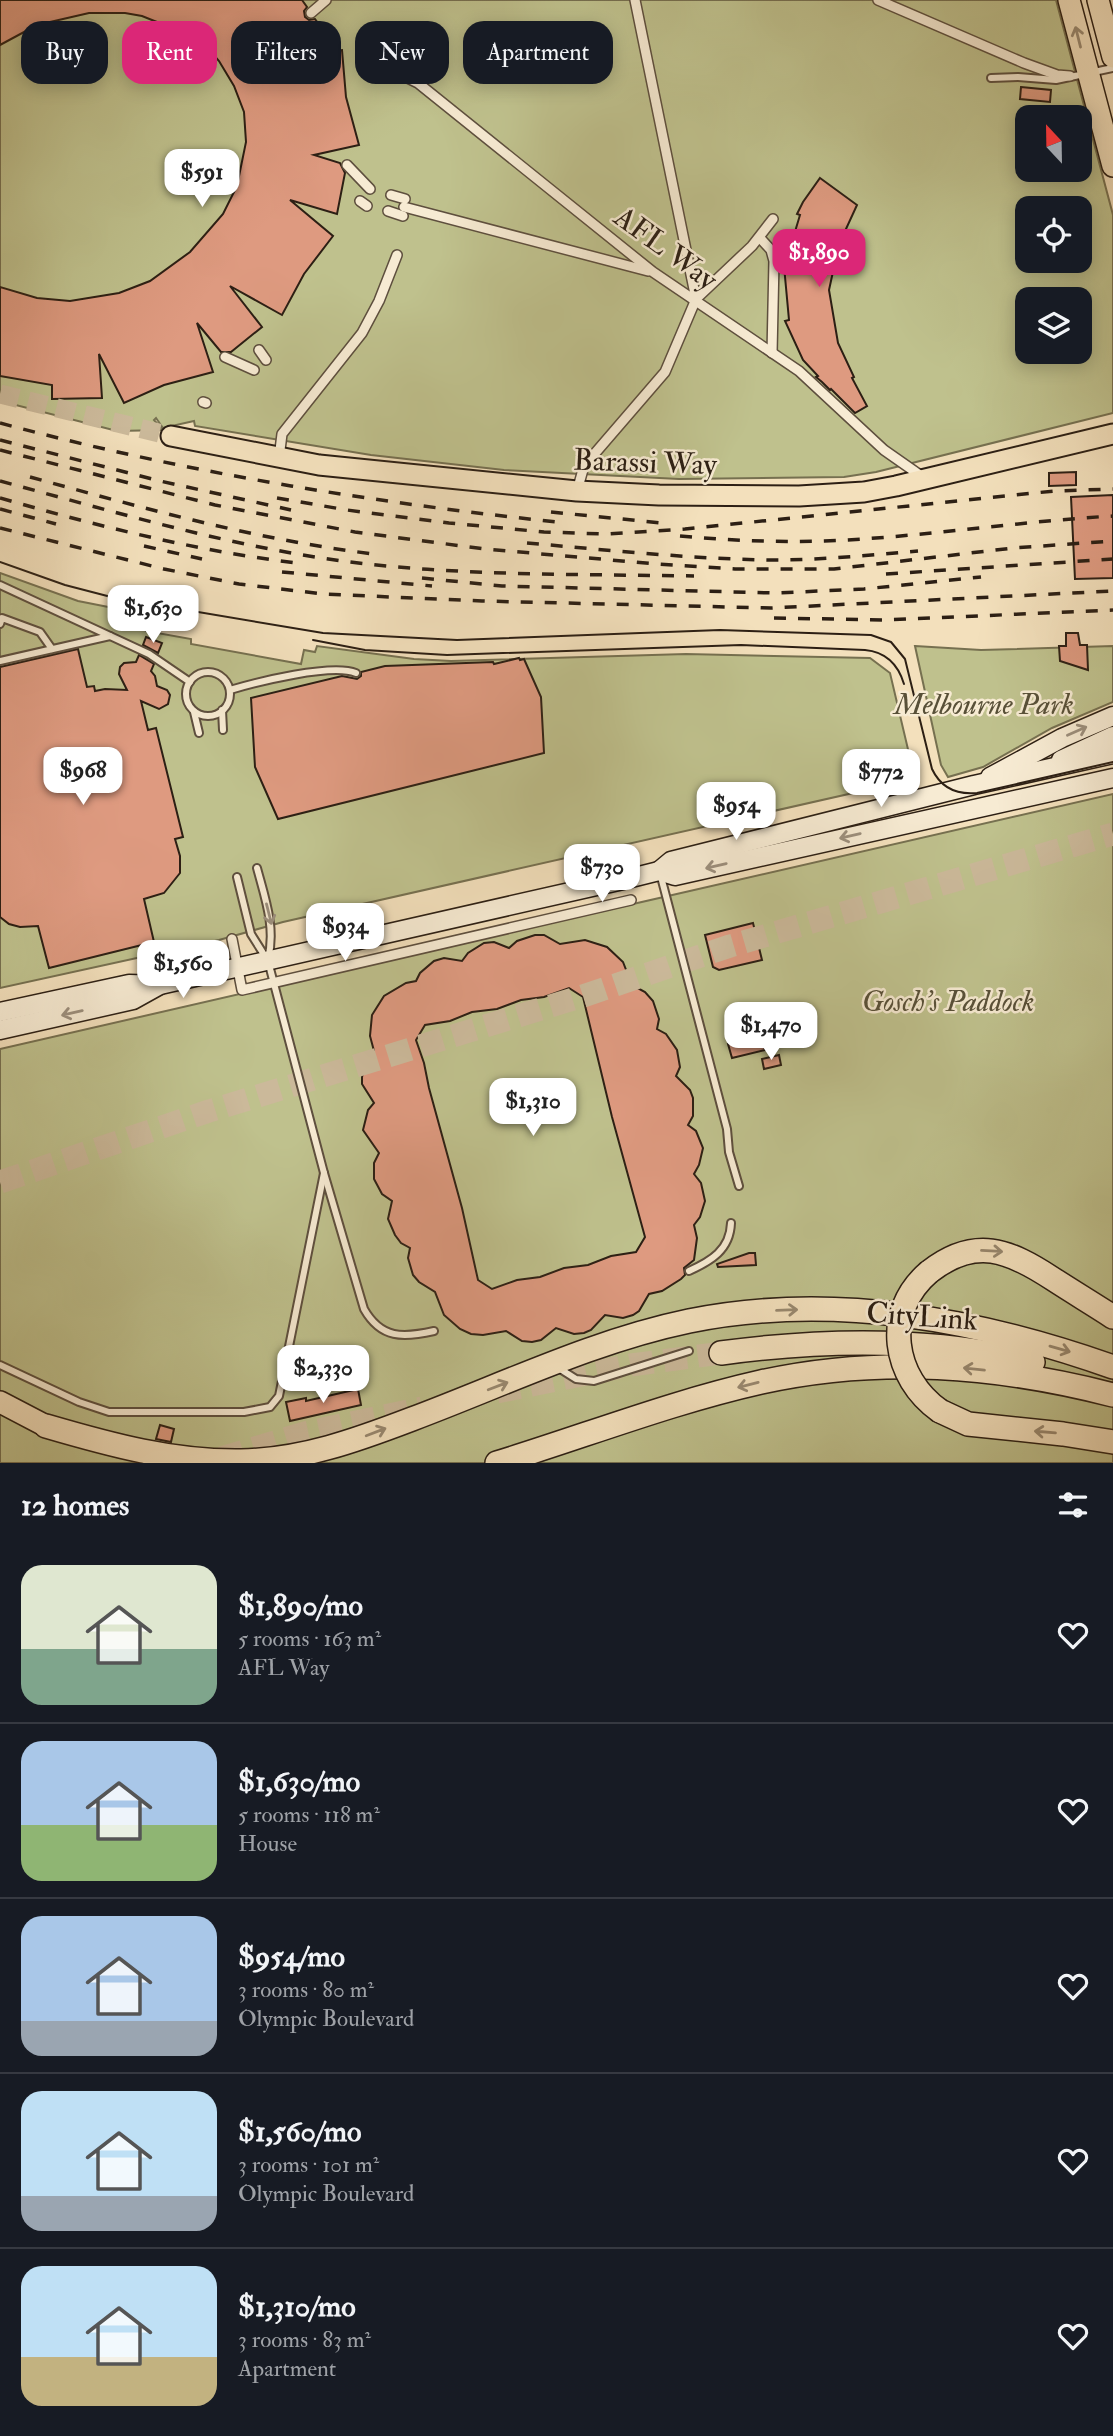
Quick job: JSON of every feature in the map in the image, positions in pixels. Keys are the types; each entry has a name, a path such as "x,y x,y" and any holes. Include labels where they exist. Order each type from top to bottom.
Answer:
{"highway":[{"path":"1069,0 1079,75 1113,166"},
{"path":"1098,0 1113,57"},
{"path":"1113,1317 1027,1262 1000,1251 979,1251 959,1255 929,1272 916,1285 900,1320 898,1342 902,1364 913,1384 928,1402 940,1411 968,1424 1113,1441"},
{"path":"46,1426 125,1449 187,1460 244,1461 303,1454 327,1449 552,1364 649,1331 688,1321 750,1312 809,1309 884,1311 1042,1344 1113,1367"},
{"name":"CityLink","path":"721,1353 852,1342 943,1347 1030,1362 1113,1388"},
{"path":"497,1463 724,1391 834,1371 899,1367 966,1368 1029,1377 1113,1395"},
{"path":"0,1402 125,1463"}],"main road":[{"name":"Barassi Way","path":"171,436 319,465 577,491 659,495 799,496 864,492 1109,436"},
{"path":"974,785 1041,748 1113,716"},
{"path":"965,810 1113,736"},
{"path":"1041,748 1034,762 1033,774 1037,786 1048,793"},
{"path":"0,1012 129,984 160,985 659,871 671,861 974,785 1033,774 1113,754"},
{"path":"659,871 675,876 1113,778"},
{"path":"0,1030 133,1000 160,985"}],"street":[{"path":"311,13 326,0"},
{"path":"635,0 696,299"},
{"path":"878,0 1024,64 1057,75 1079,75"},
{"name":"AFL Way","path":"419,84 653,272 696,299 815,385 884,450 926,479"},
{"path":"347,165 370,189"},
{"path":"391,195 404,207 653,272"},
{"path":"388,211 404,207"},
{"path":"577,491 584,466 665,372 696,299 760,238 773,219"},
{"path":"760,238 771,250 775,261 772,353"},
{"path":"279,458 282,434 362,333 379,301 397,255"},
{"path":"259,350 266,360"},
{"path":"225,357 254,370"},
{"path":"232,939 242,990 631,900"}],"lane":[{"path":"991,78 1056,80 1113,68"},
{"path":"0,584 149,654 190,682"},
{"path":"0,624 2,618 40,632 52,649"},
{"path":"0,651 2,661 110,636"},
{"path":"230,690 339,669 356,673"},
{"path":"194,712 206,717 222,710 229,703 230,690 227,683 216,674 202,674 190,682 186,695 199,733"},
{"path":"222,710 223,730"},
{"path":"257,868 272,926 268,961"},
{"path":"659,871 727,1129 729,1152 739,1186"},
{"path":"237,877 251,934 268,961 324,1173 357,1286 371,1321 390,1334 412,1335 433,1331"},
{"path":"0,1365 79,1402 109,1412 244,1412 270,1407 279,1396 324,1173"},
{"path":"689,1271 716,1257 728,1241 731,1223"},
{"path":"552,1364 576,1379 594,1381 689,1351"}],"green space":[{"path":"0,0 1056,0 1084,105 1015,105 1015,182 1092,182 1092,136 1113,215 1113,413 876,472 844,477 679,479 504,470 371,455 195,426 194,421 163,428 156,418 154,420 163,430 117,431 0,401"},
{"name":"Melbourne Park","path":"0,573 78,601 149,615 146,631 191,639 191,644 301,664 304,650 315,652 317,646 414,659 451,661 686,654 870,658 890,673 915,779 0,988"},
{"name":"Melbourne Park","path":"915,646 981,650 1113,646 1113,702 1052,728 983,767 948,777 941,765"},
{"name":"Gosch's Paddock","path":"1113,794 1113,1463 0,1463 0,1049"}],"building":[{"path":"0,0 302,0 307,7 304,11 305,17 316,21 231,21 231,81 217,59 217,21 154,21 125,13 89,13 54,21 21,21 21,34 0,45"},
{"path":"342,50 346,97 359,145 314,155 340,163 345,173 337,214 290,200 333,236 304,274 282,315 230,286 262,327 231,352 221,352 197,323 213,372 164,385 124,403 99,354 102,398 52,399 52,385 0,376 0,287 37,298 70,301 119,293 150,281 190,252 223,214 237,186 246,142 244,112 233,84 341,84"},
{"path":"1021,87 1051,90 1050,102 1020,99"},
{"path":"820,178 857,205 829,266 834,267 829,290 838,343 867,406 855,413 816,377 818,376 803,360 785,321 789,320 783,255 788,255 800,215 797,214"},
{"path":"1076,472 1076,485 1049,486 1049,473"},
{"path":"1113,495 1113,578 1075,579 1071,497"},
{"path":"1066,633 1078,633 1080,645 1087,645 1088,670 1060,661 1059,646 1066,646"},
{"path":"146,637 162,643 158,653 143,645"},
{"path":"78,649 87,687 94,686 95,691 127,690 119,674 120,667 124,663 136,662 139,655 154,664 151,671 157,686 167,690 170,695 168,704 159,709 141,701 148,730 156,728 183,837 175,839 180,856 180,873 164,893 144,899 154,942 49,968 38,926 20,927 9,924 0,917 0,667"},
{"path":"524,659 541,697 544,753 278,819 255,767 251,698 342,676 357,679 361,672 385,666 494,664"},
{"path":"753,923 762,960 719,970 713,967 705,935"},
{"path":"544,935 560,944 585,940 607,947 623,962 632,985 645,992 653,1001 659,1019 657,1029 666,1034 677,1050 680,1067 676,1076 690,1090 693,1098 693,1116 688,1125 696,1131 703,1148 694,1174 701,1183 705,1201 700,1217 694,1225 697,1238 694,1260 684,1268 685,1275 681,1279 662,1291 649,1294 639,1311 633,1315 623,1318 605,1315 591,1330 584,1333 574,1334 556,1328 541,1340 532,1342 522,1341 506,1331 471,1334 460,1329 444,1315 435,1292 413,1275 408,1258 410,1248 401,1243 395,1235 388,1219 392,1201 382,1194 374,1179 374,1163 379,1153 363,1130 368,1110 374,1103 362,1084 362,1077 367,1059 374,1051 370,1036 372,1015 384,996 406,983 416,981 420,973 434,961 444,958 462,961 468,953 484,943 494,942 509,948 517,941","holes":["569,988 583,997 645,1237 636,1252 611,1256 588,1265 564,1268 540,1277 517,1280 492,1289 478,1280 462,1208 416,1040 425,1025 450,1021 472,1012 497,1009"]},
{"path":"761,1036 765,1050 732,1058 728,1044"},
{"path":"779,1055 781,1065 764,1069 762,1059"},
{"path":"755,1253 756,1265 718,1267 717,1264"},
{"path":"358,1389 361,1405 290,1421 286,1402 306,1398 306,1401"},
{"path":"160,1425 174,1429 171,1442 156,1439"}],"tunnel":[{"path":"0,394 171,436"},
{"path":"0,1182 209,1111 583,996 730,946 1113,834"},
{"path":"497,1392 631,1365 721,1353"},
{"path":"221,1458 308,1432 422,1408"}],"tram line":[{"path":"0,562 65,585 115,598 323,633 457,640 720,630 871,635 891,642 905,659 932,769 950,789 962,793 977,793 1113,762"},
{"path":"313,640 365,650 447,655 741,645 865,650 879,653 890,660 904,684"}],"railway":[{"path":"0,423 140,457 281,484 423,506 566,523"},
{"path":"0,440 160,481 291,510"},
{"path":"0,450 215,505 355,532 485,549 657,564 735,569 834,569 1013,548 1113,541"},
{"path":"30,477 244,532 374,554"},
{"path":"0,481 218,538 350,562 479,572 694,576"},
{"path":"277,498 449,523 544,532 605,534 685,529 1054,491 1113,489"},
{"path":"0,498 147,536 222,552 297,563"},
{"path":"0,509 56,524"},
{"path":"551,512 662,523"},
{"path":"680,536 763,541 846,540 1113,516"},
{"path":"0,528 164,569 239,584 323,594 771,608 1113,591"},
{"path":"527,543 680,556 773,560 918,551"},
{"path":"144,546 202,559"},
{"path":"886,574 1113,559"},
{"path":"282,572 432,586"},
{"path":"422,578 502,586 776,593 864,589 981,577"},
{"path":"774,618 885,620 1113,610"}]}
